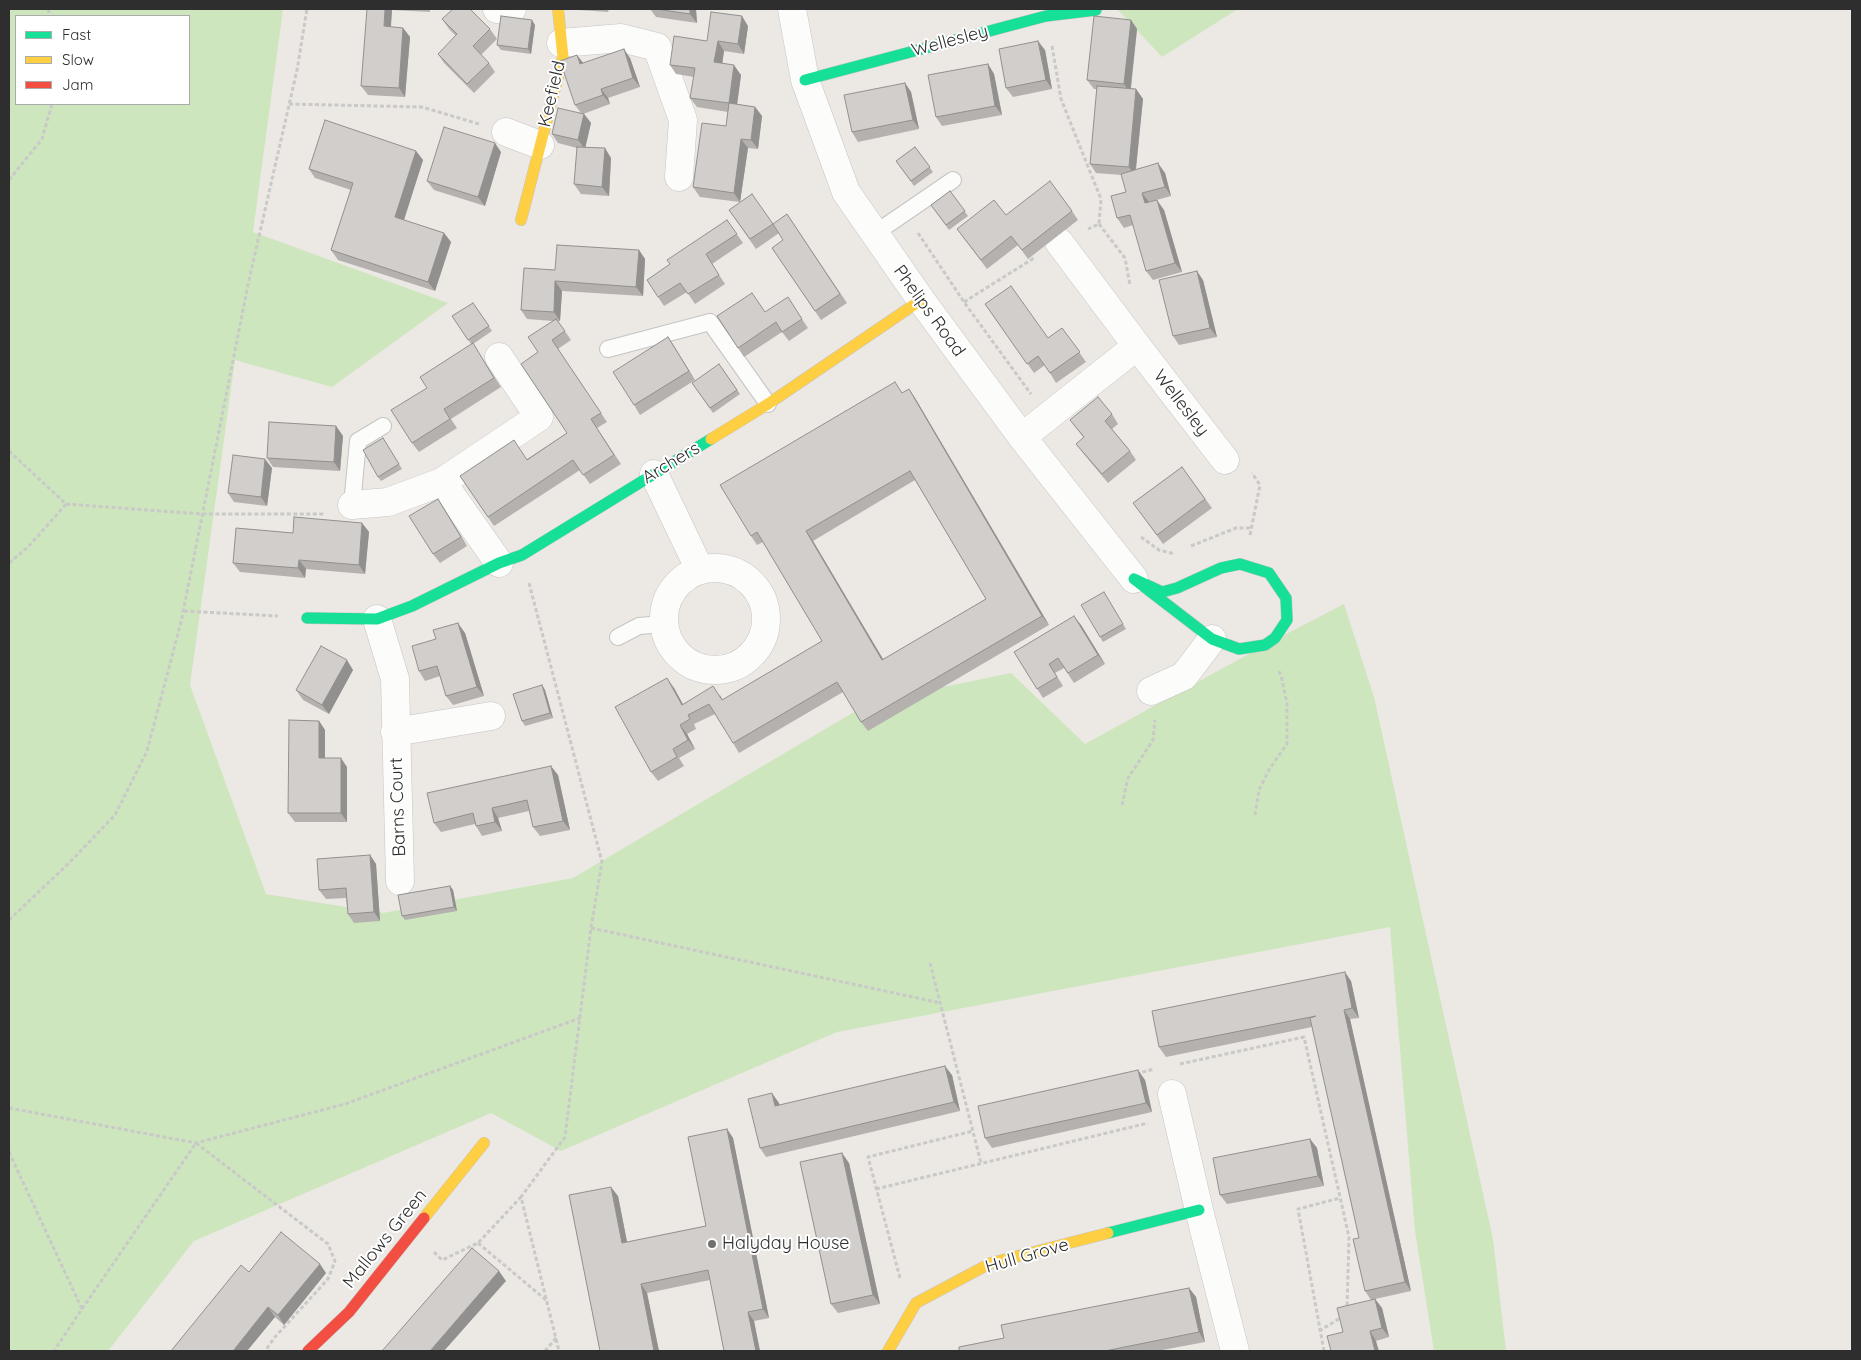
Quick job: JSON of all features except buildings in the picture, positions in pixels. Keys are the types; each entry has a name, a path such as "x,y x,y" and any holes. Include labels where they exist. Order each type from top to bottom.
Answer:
{"street":[{"path":"497,9 512,9"},
{"name":"Keefield","path":"521,220 563,57 558,9"},
{"name":"Phelips Road","path":"792,9 804,80 846,192 920,300 1022,437 1134,579"},
{"name":"Wellesley","path":"804,80 1046,16 1096,10"},
{"name":"Keefield","path":"561,43 621,38 657,47 683,120 679,177"},
{"name":"Keefield","path":"506,132 540,145"},
{"name":"Wellesley","path":"1059,242 1225,460"},
{"name":"Archers","path":"511,559 768,404 920,300"},
{"path":"1022,437 1137,346"},
{"path":"352,505 388,502 442,482 539,417 499,357"},
{"path":"654,474 700,570"},
{"path":"307,618 377,619 412,606 511,559 442,482"},
{"path":"1240,564 1254,567 1269,573 1286,598 1287,620 1275,638 1265,645 1239,649 1212,639 1134,579 1162,592 1177,588 1221,568 1240,564"},
{"path":"716,567 732,570 746,578 758,590 765,604 766,621 763,637 756,651 743,662 729,668 711,670 694,666 679,656 669,641 664,624 665,607 672,591 684,578 700,570 716,567"},
{"name":"Barns Court","path":"377,619 395,678 400,881"},
{"path":"1151,691 1184,676 1212,639"},
{"name":"Barns Court","path":"395,732 491,716"},
{"path":"1172,1094 1235,1351"},
{"name":"Mallows Green","path":"308,1351 349,1312 484,1143"},
{"name":"Hull Grove","path":"888,1351 916,1303 991,1264 1199,1210"}],"lane":[{"path":"874,234 953,180"},
{"path":"608,349 710,322 768,404"},
{"path":"352,505 358,442 383,426"},
{"path":"618,637 639,626 664,624"}],"path":[{"path":"9,920 67,865 115,815 147,751 184,611 249,280 290,104 307,9"},
{"path":"964,302 1059,242 1099,224 1101,198 1062,99 1046,16"},
{"path":"290,104 422,108 506,132"},
{"path":"9,180 42,139 52,105"},
{"path":"9,451 66,504 202,514 348,514 352,505"},
{"path":"1225,460 1242,460 1260,485 1252,528 1240,564"},
{"path":"9,563 28,546 66,504"},
{"path":"412,1234 442,1260 478,1244 521,1197 565,1137 591,928 602,862 511,559"},
{"path":"184,611 307,618"},
{"path":"1255,815 1259,790 1270,768 1287,744 1287,703 1281,675 1265,645"},
{"path":"1122,805 1128,778 1154,740 1155,720 1151,691"},
{"path":"591,928 941,1003"},
{"path":"930,963 981,1163"},
{"path":"9,1108 196,1143 345,1104 580,1018"},
{"path":"1178,1064 1304,1037 1349,1237 1350,1262 1347,1314 1319,1331"},
{"path":"1141,1081 1139,1073 1159,1068"},
{"path":"876,1189 1149,1122 1148,1114"},
{"path":"909,1314 868,1157 973,1131"},
{"path":"54,1351 196,1143"},
{"path":"196,1143 328,1244 335,1261 328,1280 275,1337 265,1351"},
{"path":"9,1152 82,1308"},
{"path":"521,1197 559,1351"},
{"path":"1324,1351 1298,1209 1340,1198"},
{"path":"478,1244 546,1300"},
{"path":"545,1351 556,1338"}],"green space":[{"path":"9,9 283,9 253,232 448,303 332,387 235,360 190,685 266,894 383,913 573,878 871,702 1011,673 1085,744 1344,604 1374,697 1493,1239 1506,1351 1434,1351 1415,1231 1390,927 837,1032 561,1151 491,1113 194,1241 108,1351 9,1351"},
{"path":"1117,9 1238,9 1162,57"}],"traffic: fast":[{"path":"805,80 1046,16 1096,10"},
{"path":"307,618 377,619 412,606 499,563 522,555 711,439"},
{"path":"1240,564 1269,573 1286,598 1287,620 1275,638 1265,645 1239,649 1212,639 1134,579 1162,592 1177,588 1221,568 1240,564"},
{"path":"1108,1233 1199,1210"}],"traffic: slow":[{"path":"521,220 563,57 558,9"},
{"path":"711,439 768,404 921,300"},
{"path":"424,1218 484,1143"},
{"path":"888,1351 916,1303 991,1263 1108,1233"}],"traffic: jam":[{"path":"308,1351 349,1312 424,1218"}],"place":[{"name":"Halyday House","path":"712,1244"}]}
